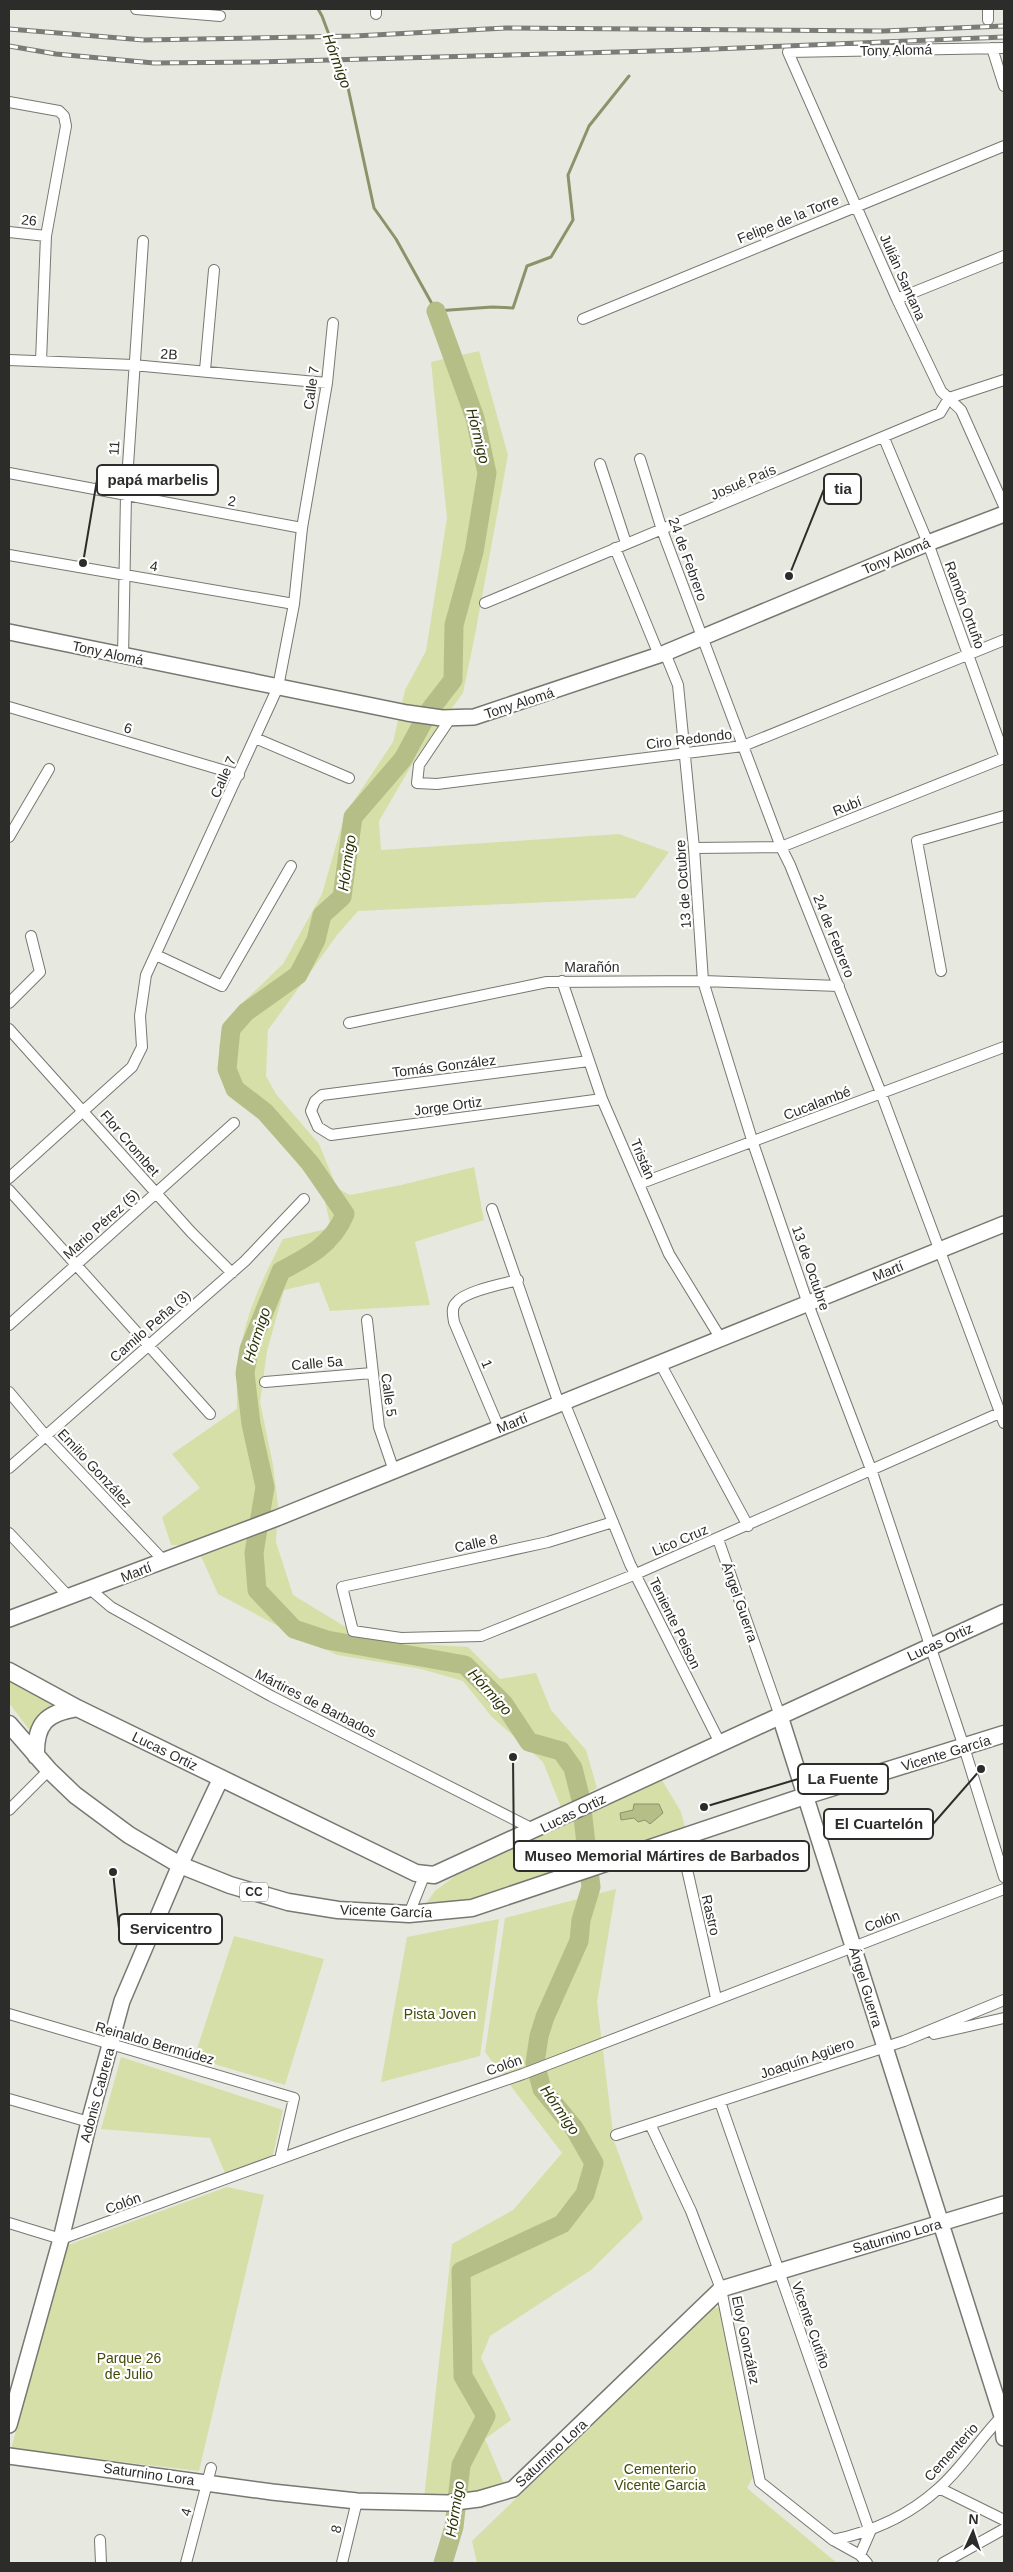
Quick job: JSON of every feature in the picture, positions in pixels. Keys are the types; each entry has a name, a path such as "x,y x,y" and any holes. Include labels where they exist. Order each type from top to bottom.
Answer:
{"main road":[{"name":"Lucas Ortiz","path":"9,1671 77,1708 424,1876 442,1873 1004,1613"},
{"path":"36,1756 36,1740 45,1722 58,1711 77,1708"},
{"name":"Vicente García","path":"9,1724 49,1770 75,1795 129,1835 180,1865 230,1885 288,1902 338,1910 409,1914 472,1908 805,1796 1004,1734"}],"street":[{"path":"136,9 220,16"},
{"path":"992,48 1004,86"},
{"name":"Tony Alomá","path":"788,52 1004,48"},
{"name":"Julián Santana","path":"788,52 941,391 961,410 1004,506"},
{"path":"9,102 59,111 64,116 66,126 46,236 41,361"},
{"name":"Felipe de la Torre","path":"583,319 1004,146"},
{"name":"26","path":"9,232 46,236"},
{"name":"11","path":"123,657 126,495 133,364 143,241"},
{"path":"898,299 1004,256"},
{"path":"205,370 214,270"},
{"name":"Calle 7","path":"9,1178 132,1067 142,1047 140,1016 146,975 278,687 294,604 302,528 327,383 333,323"},
{"name":"2B","path":"9,360 133,364 327,383"},
{"path":"949,398 1004,380"},
{"name":"Josué País","path":"485,603 884,438 940,413 949,398"},
{"name":"Ramón Ortuño","path":"884,438 928,543 1004,757"},
{"name":"24 de Febrero","path":"640,459 662,530 781,847 882,1093 1002,1412 1004,1423"},
{"path":"600,464 626,544"},
{"name":"2","path":"9,473 302,528"},
{"name":"Tony Alomá","path":"9,632 123,657 407,713 446,719 474,717 662,654 928,543 1004,514"},
{"name":"13 de Octubre","path":"615,548 662,654 678,685 686,753 703,981 753,1143 808,1304 872,1472 964,1747 1004,1877"},
{"name":"4","path":"9,555 294,604"},
{"name":"Ciro Redondo","path":"446,719 419,765 417,783 437,784 743,746 1004,640"},
{"name":"6","path":"9,708 239,775"},
{"path":"255,738 349,778"},
{"name":"Rubí","path":"694,848 781,847 1004,757"},
{"path":"9,837 49,769"},
{"path":"941,972 917,841 1004,816"},
{"path":"156,954 222,986 291,866"},
{"path":"9,1003 40,972 31,936"},
{"name":"Tristán","path":"562,981 602,1099 669,1254 721,1338"},
{"name":"Marañón","path":"349,1023 547,982 703,981 839,986"},
{"name":"Flor Crombet","path":"9,1029 156,1193 232,1273"},
{"name":"Cucalambé","path":"639,1184 753,1143 1004,1047"},
{"name":"Tomás González","path":"311,1111 315,1101 322,1095 589,1061"},
{"name":"Jorge Ortiz","path":"311,1111 318,1127 330,1135 602,1099"},
{"name":"Mario Pérez (5)","path":"9,1325 234,1123"},
{"path":"9,1190 210,1414"},
{"name":"Camilo Peña (3)","path":"9,1468 232,1273 304,1199"},
{"name":"Teniente Peison","path":"492,1209 561,1403 636,1574 720,1743"},
{"name":"Martí","path":"12,1619 277,1518 1004,1224"},
{"name":"1","path":"499,1428 454,1322 453,1309 456,1302 465,1297 518,1280"},
{"name":"Calle 5","path":"367,1320 379,1427 394,1470"},
{"path":"660,1363 748,1526"},
{"name":"Calle 5a","path":"266,1382 372,1372"},
{"name":"Emilio González","path":"9,1392 46,1435 164,1561"},
{"name":"Lico Cruz","path":"353,1631 401,1638 481,1636 718,1539 872,1472 1002,1412"},
{"name":"Calle 8","path":"353,1631 342,1587 548,1542 613,1522"},
{"path":"9,1533 69,1597"},
{"name":"Ángel Guerra","path":"718,1539 780,1716 939,2223 1003,2415 1004,2438"},
{"name":"Mártires de Barbados","path":"90,1589 111,1607 271,1696 536,1830"},
{"path":"9,1810 49,1770"},
{"name":"Adonis Cabrera","path":"9,2425 14,2386 61,2240 89,2122 122,2002 180,1865 221,1778"},
{"name":"Rastro","path":"680,1838 716,1998"},
{"path":"409,1914 424,1876"},
{"name":"Colón","path":"61,2240 280,2159 558,2061 716,1998 854,1947 1004,1888"},
{"name":"Joaquín Agüero","path":"616,2135 904,2041 1004,2000"},
{"name":"Reinaldo Bermúdez","path":"9,2014 294,2098 280,2159"},
{"path":"904,2041 1004,2018"},
{"path":"9,2099 89,2122"},
{"name":"Vicente Cutiño","path":"720,2102 870,2532"},
{"name":"Eloy González","path":"650,2124 691,2211 721,2289 760,2482 832,2540"},
{"name":"Saturnino Lora","path":"9,2456 210,2475 357,2501 448,2503 479,2499 513,2489 721,2289 1004,2204"},
{"path":"9,2223 61,2240"},
{"name":"Cementerio","path":"832,2540 870,2532 908,2512 939,2488 1003,2415"},
{"name":"4","path":"186,2563 210,2475"},
{"path":"939,2488 1004,2520"},
{"name":"8","path":"342,2563 357,2501"},
{"path":"943,2563 1004,2529"},
{"path":"832,2540 863,2559 870,2532"},
{"path":"100,2540 102,2563"}],"green space":[{"path":"479,351 508,455 475,635 463,693 417,756 379,821 381,850 619,834 669,852 635,898 358,911 338,934 268,1030 266,1076 276,1094 319,1144 337,1188 350,1195 474,1167 484,1220 415,1242 430,1305 330,1311 319,1282 284,1290 267,1351 260,1402 273,1465 278,1505 276,1542 293,1595 344,1626 419,1644 468,1647 500,1679 536,1673 551,1710 586,1750 597,1788 561,1807 543,1762 492,1717 463,1681 421,1669 337,1655 218,1594 196,1545 171,1545 162,1517 200,1488 172,1454 237,1409 239,1361 247,1321 262,1282 283,1239 331,1228 324,1197 268,1126 221,1079 219,1045 239,1006 283,964 322,894 345,814 393,742 405,690 426,651 447,518 431,362"},
{"path":"9,1678 53,1702 31,1732 9,1703"},
{"path":"662,1780 681,1812 685,1827 650,1841 500,1891 457,1901 427,1902 435,1891 455,1876"},
{"path":"616,1889 597,2002 614,2141 643,2219 591,2270 490,2336 481,2358 511,2420 485,2439 510,2498 423,2508 452,2244 513,2210 562,2153 485,2052 505,1918"},
{"name":"Pista Joven","path":"499,1919 480,2056 381,2082 407,1937"},
{"path":"234,1936 324,1959 285,2085 194,2058"},
{"path":"121,2057 283,2110 273,2155 225,2173 210,2138 101,2129"},
{"name":"Parque 26 de Julio","path":"227,2187 264,2195 199,2471 11,2449 68,2245"},
{"name":"Cementerio Vicente Garcia","path":"714,2307 721,2309 753,2477 747,2488 837,2563 477,2563 472,2541"}],"shaded area":[{"path":"634,1804 659,1804 663,1813 650,1824 645,1820 638,1822 634,1818 621,1820 620,1813 633,1810"}],"waterway":[{"path":"318,9 347,83 374,208 396,239 436,311 492,307 513,308 527,266 551,257 573,220 568,175 589,126 629,76"},
{"name":"Hórmigo","path":"436,311 475,418 487,473 474,552 454,625 453,680 429,711 403,759 353,817 342,897 322,915 316,940 298,975 246,1012 231,1029 227,1069 235,1089 265,1112 310,1163 345,1214 334,1234 327,1242 310,1255 281,1271 249,1349 245,1373 251,1424 265,1487 254,1553 257,1590 294,1629 327,1640 465,1665 504,1704 529,1742 561,1751 573,1768 581,1800 591,1887 581,1920 579,1941 545,2017 539,2036 535,2063 542,2089 574,2128 594,2163 585,2194 562,2224 461,2271 463,2376 486,2416 461,2465 454,2527 443,2563"}],"railway":[{"path":"9,29 144,40 355,36 506,28 883,31 1004,26"},
{"path":"9,46 56,54 154,63 257,62 689,50 1004,37"}],"place":[{"name":"papá marbelis","path":"83,563"},
{"name":"tia","path":"789,576"},
{"name":"Museo Memorial Mártires de Barbados","path":"513,1757"},
{"name":"El Cuartelón","path":"981,1769"},
{"name":"La Fuente","path":"704,1807"},
{"name":"Servicentro","path":"113,1872"}]}
